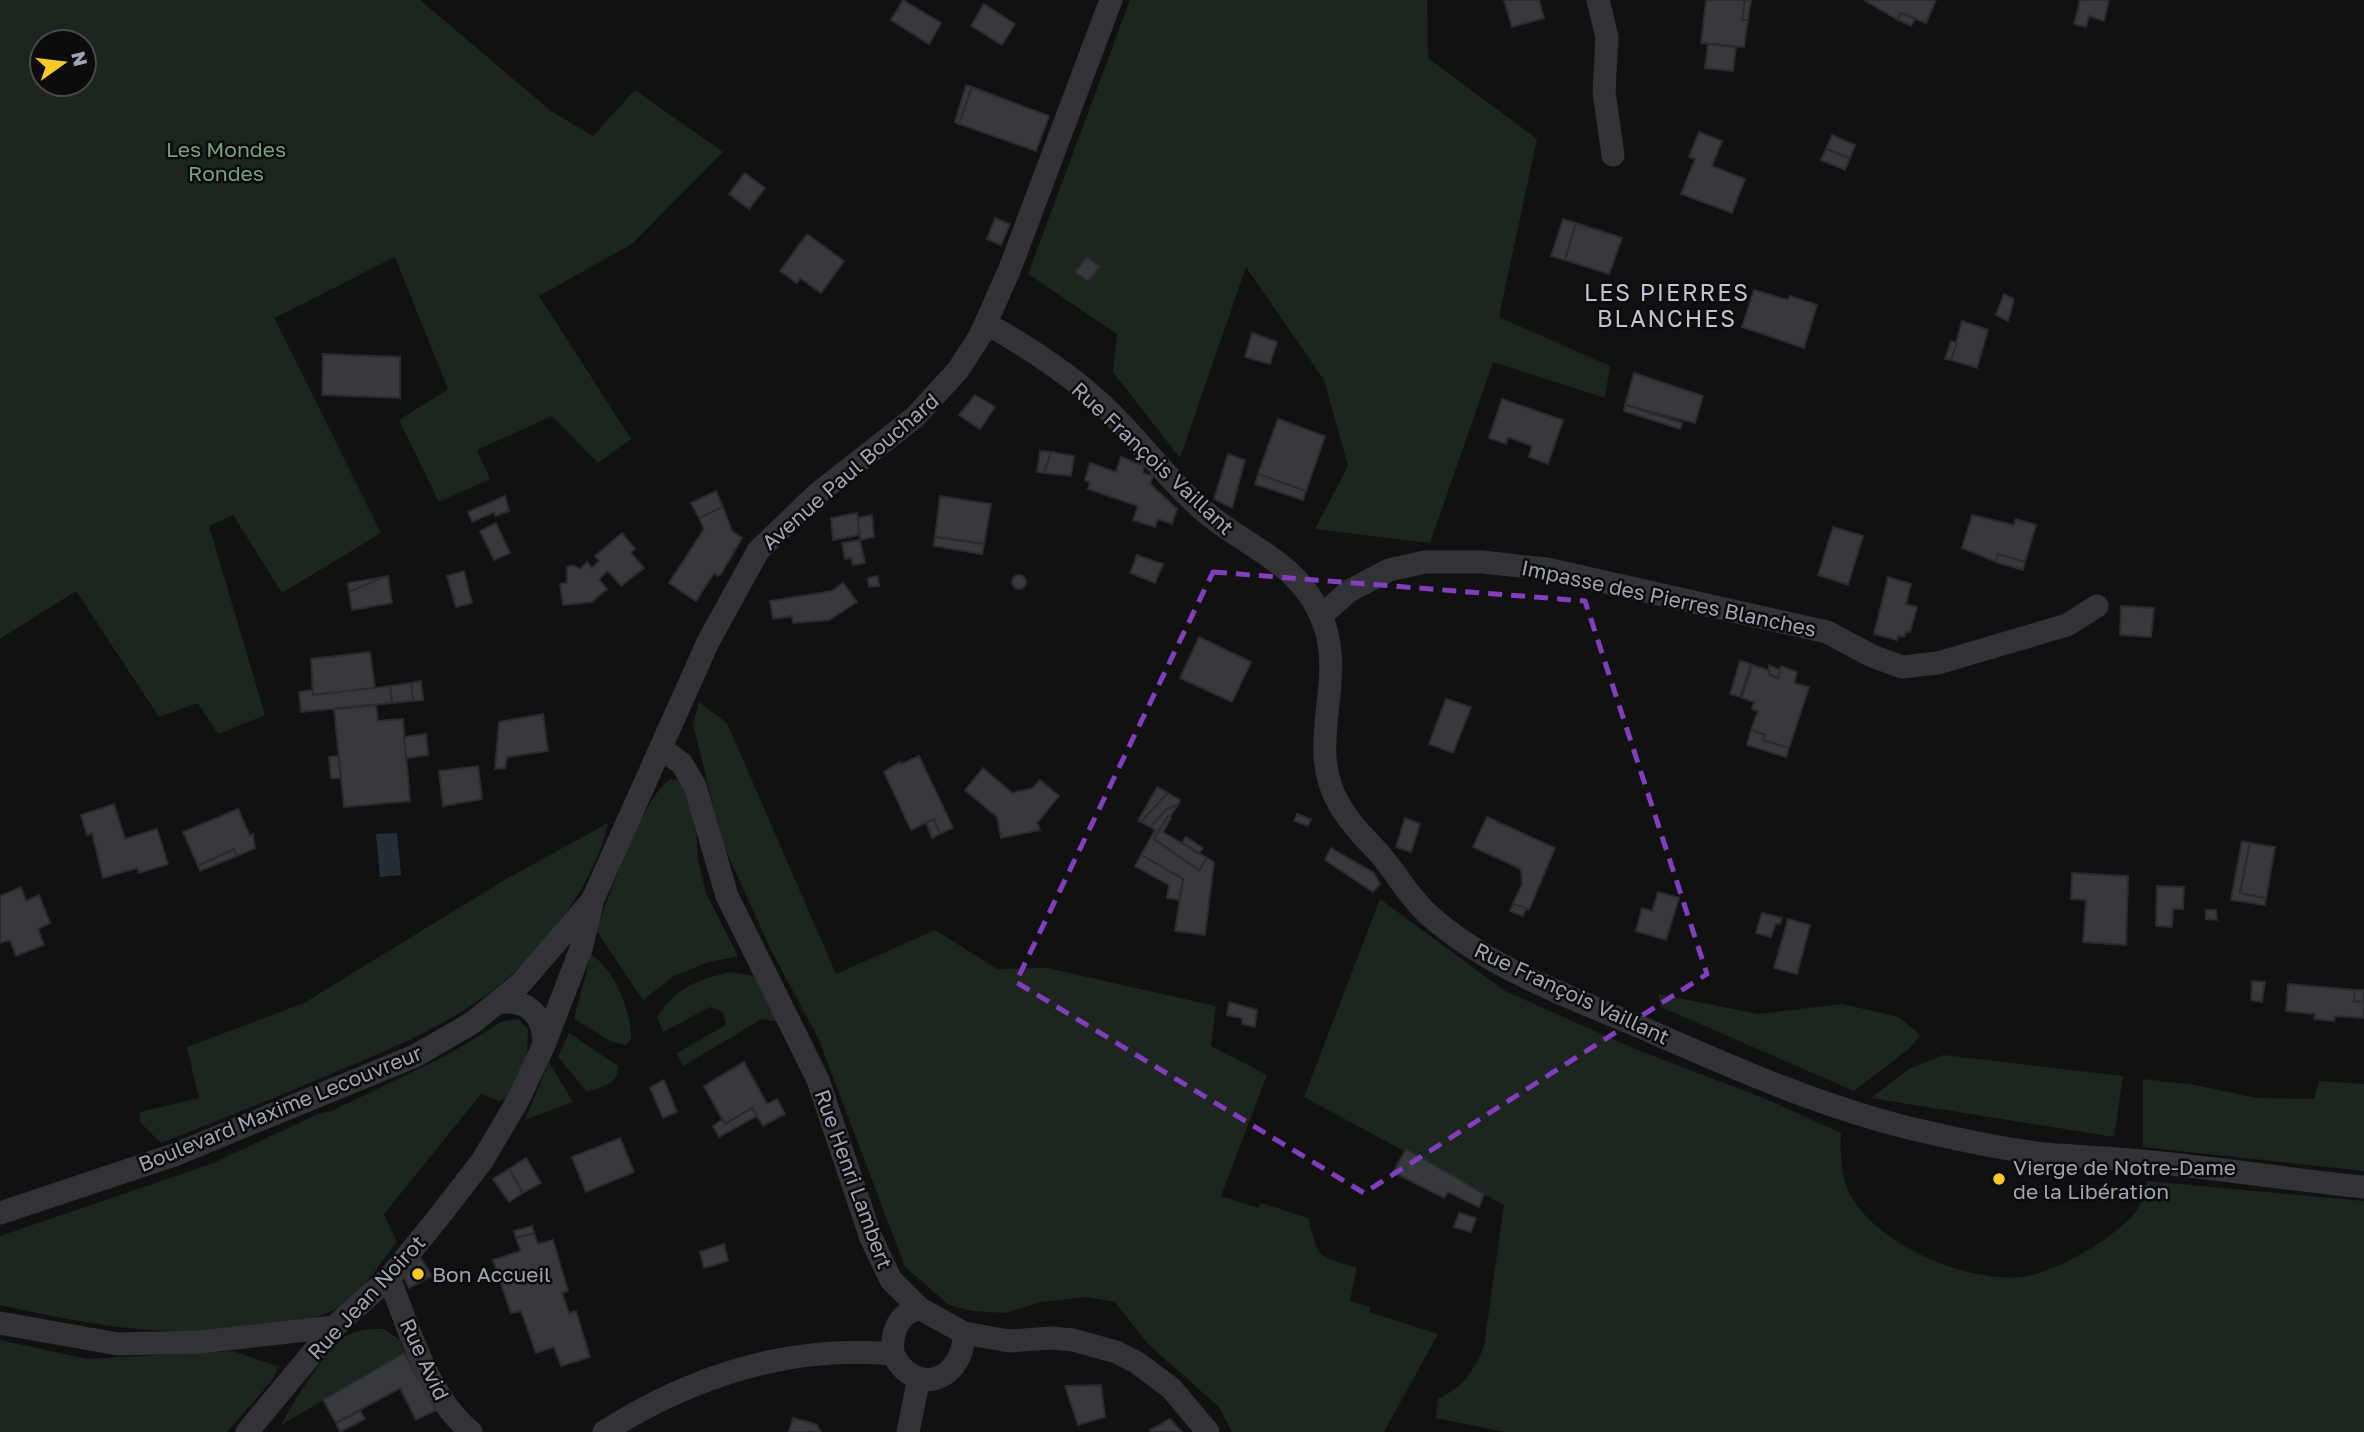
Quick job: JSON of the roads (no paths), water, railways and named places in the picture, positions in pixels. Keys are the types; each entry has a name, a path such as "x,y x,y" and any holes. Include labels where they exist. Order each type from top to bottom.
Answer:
{"street":[{"name":"Avenue Paul Bouchard","path":"593,899 708,642 758,551 817,494 888,441 922,411 958,370 987,324 1111,0"},
{"path":"1598,0 1607,37 1604,92 1613,155"},
{"name":"Rue François Vaillant","path":"987,324 1024,345 1106,408 1194,502 1237,537 1287,567 1312,598 1321,616 1331,650 1332,668 1324,738 1330,788 1351,823 1380,854 1414,901 1455,936 1481,953 1558,992 1794,1093 1906,1127 2040,1153 2153,1162 2364,1187"},
{"name":"Impasse des Pierres Blanches","path":"1321,616 1349,591 1389,570 1425,562 1482,562 1547,569 1827,632 1872,656 1902,667 1938,663 2067,625 2097,606"},
{"name":"Rue Henri Lambert","path":"661,748 682,764 695,786 727,896 818,1080 880,1261 891,1280 919,1308 964,1333 1009,1341 1051,1338 1073,1340 1116,1352 1136,1362 1171,1388 1208,1432"},
{"name":"Boulevard Maxime Lecouvreur","path":"0,1213 174,1155 360,1081 415,1056 472,1023 520,983 593,899"},
{"name":"Rue Jean Noirot","path":"247,1432 334,1327 389,1278 482,1161 517,1102 544,1045 581,949 593,899"},
{"path":"497,1003 520,1003 535,1012 543,1028 544,1045"},
{"name":"Rue Avid","path":"389,1278 437,1390 449,1410 471,1432"},
{"path":"919,1308 902,1318 895,1329 893,1354 899,1365 919,1378 943,1377 952,1370 964,1350 964,1333"},
{"path":"0,1323 118,1344 200,1342 334,1327"},
{"path":"604,1432 659,1399 746,1367 798,1356 839,1353 893,1354"},
{"path":"908,1432 919,1378"}],"place":[{"name":"Vierge de Notre-Dame de la Libération","path":"1999,1179"},
{"name":"Bon Accueil","path":"418,1274"}],"district":[{"name":"LES PIERRES BLANCHES","path":"1667,305"}],"park label":[{"name":"Les Mondes Rondes","path":"226,161"}]}
